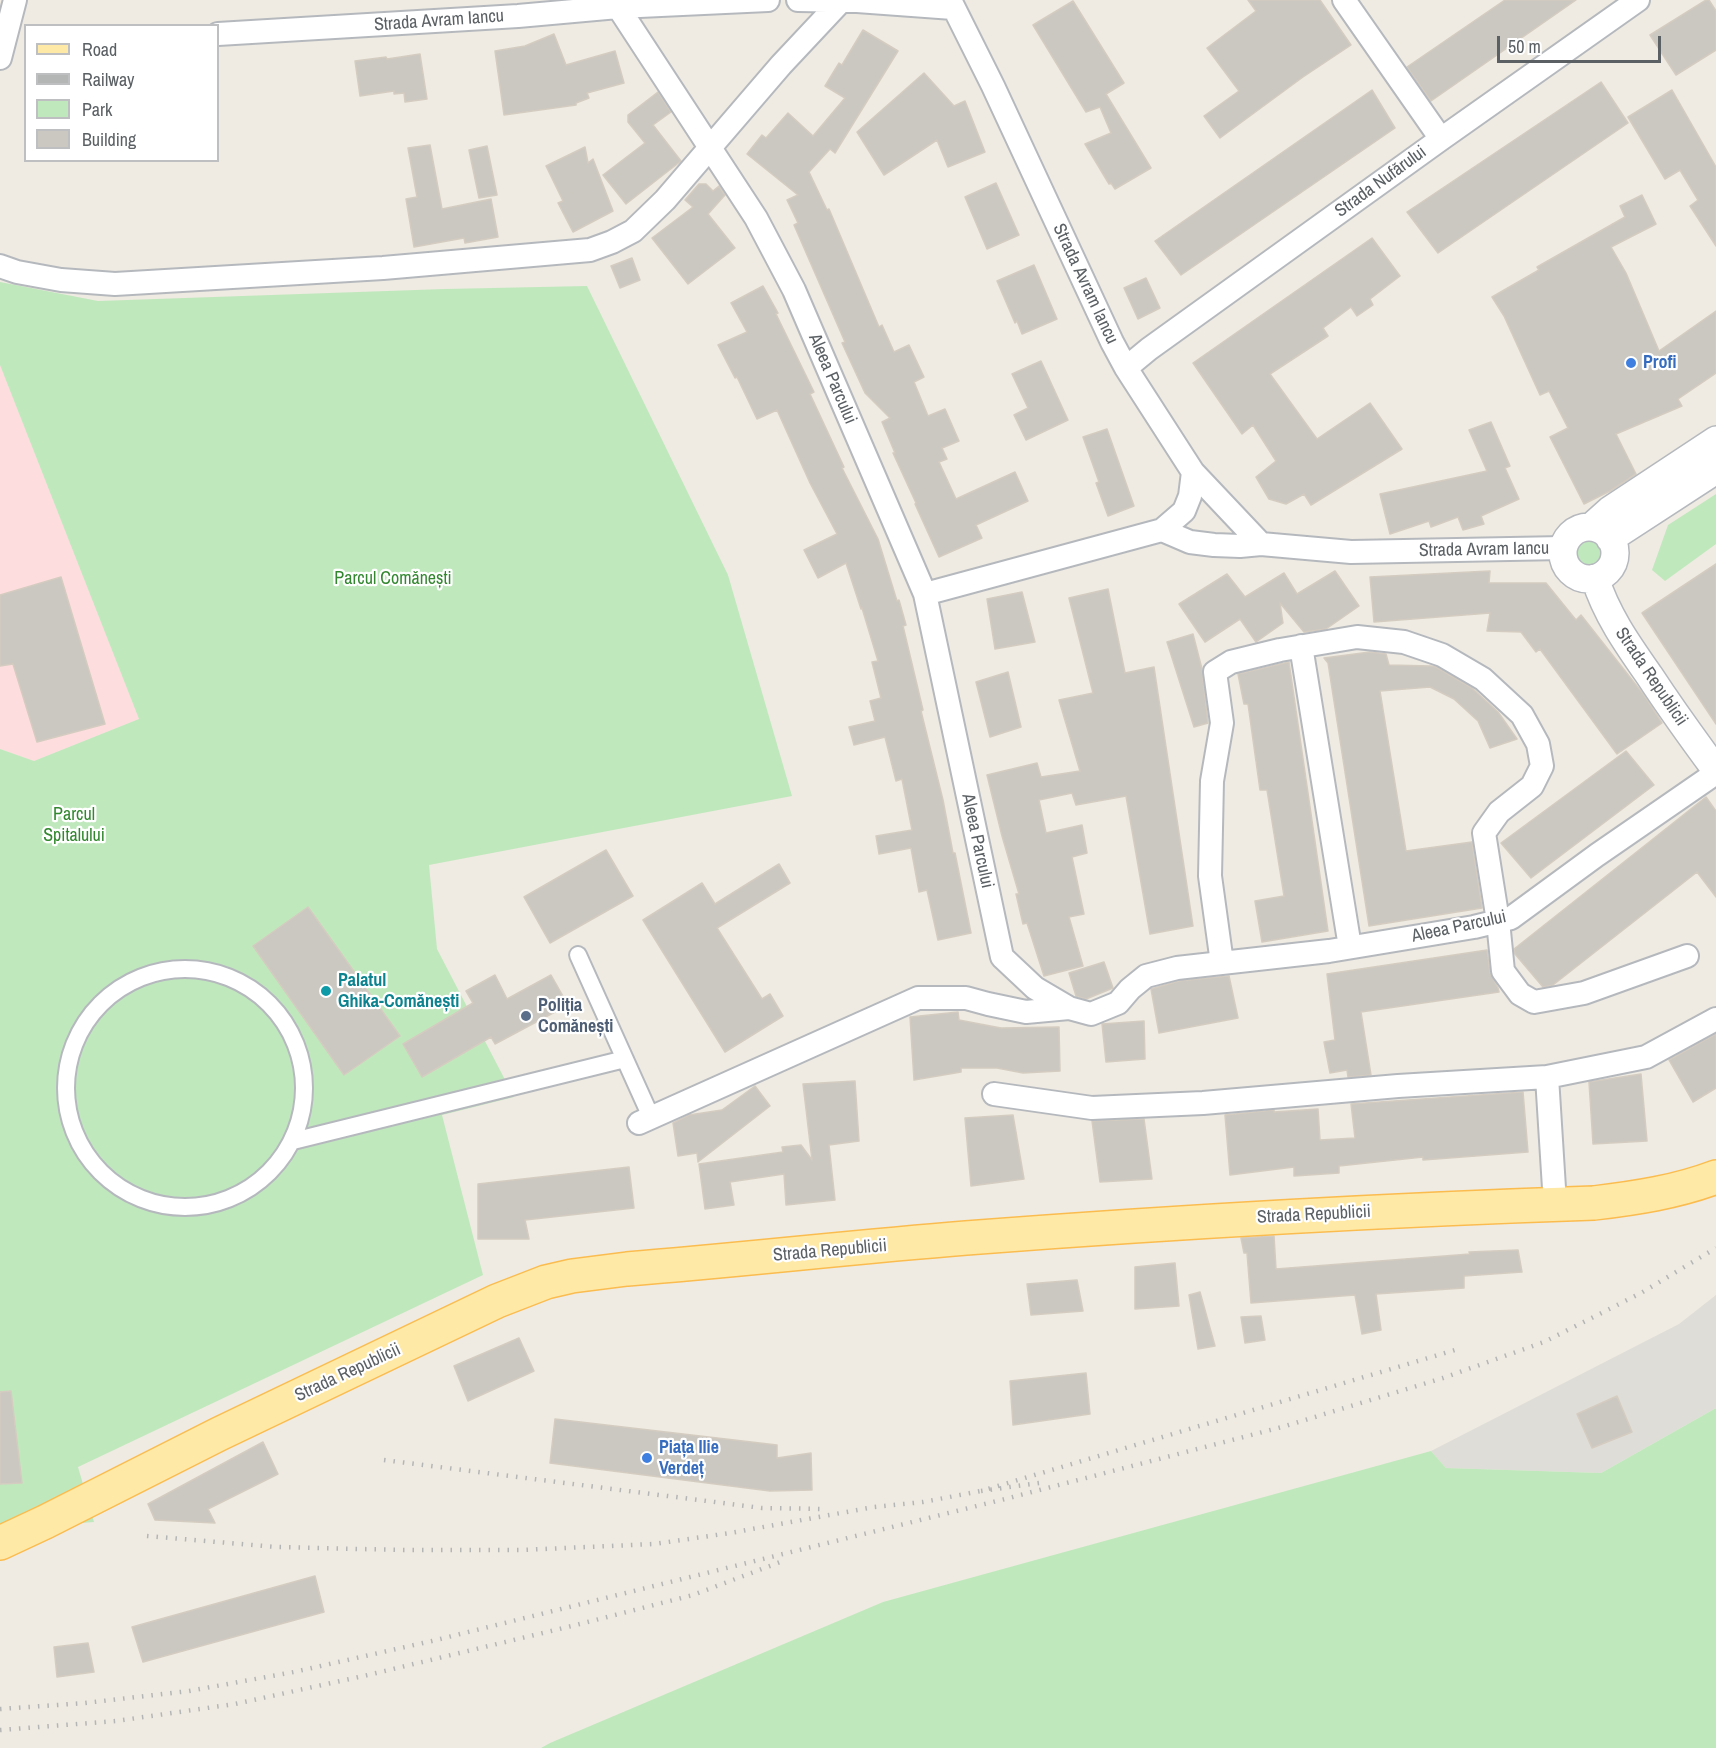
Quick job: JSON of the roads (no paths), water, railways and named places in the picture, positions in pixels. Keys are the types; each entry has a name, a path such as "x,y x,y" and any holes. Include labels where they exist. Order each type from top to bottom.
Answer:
{"main road":[{"name":"Strada Republicii","path":"0,1544 219,1434 497,1301 538,1285 572,1276 964,1238 1287,1216 1594,1203 1639,1198 1684,1188 1716,1177"}],"street":[{"path":"0,58 11,29 15,0"},
{"name":"Strada Avram Iancu","path":"219,34 768,0"},
{"path":"798,0 951,4"},
{"path":"1344,0 1441,139"},
{"name":"Strada Nufărului","path":"1126,368 1149,349 1441,139 1638,0"},
{"path":"0,266 17,272 61,280 115,284 383,268 590,250 633,231 665,200 781,65 841,1"},
{"name":"Strada Avram Iancu","path":"951,4 993,86 1126,368 1193,472 1262,544"},
{"name":"Aleea Parcului","path":"618,8 756,218 794,290 925,594 1002,957 1035,988 1069,1008 1090,1014 1118,1003 1146,976 1177,968 1350,947 1474,927 1511,918 1716,771"},
{"path":"1601,533 1610,510 1716,440"},
{"path":"1601,533 1716,470"},
{"path":"925,594 1162,530 1184,511 1190,496 1193,472"},
{"path":"1583,527 1601,533 1614,546 1614,561 1610,569 1595,579 1578,577 1571,573 1565,566 1563,557 1565,541 1576,530 1583,527"},
{"name":"Strada Avram Iancu","path":"1162,530 1190,542 1240,546 1262,544 1351,552 1563,548"},
{"name":"Strada Republicii","path":"1595,579 1616,626 1716,771"},
{"path":"1222,963 1210,876 1212,781 1222,723 1215,672 1231,662 1301,646 1357,637 1404,642 1442,655 1483,680 1522,715 1538,744 1542,766 1532,786 1499,812 1484,833 1498,921 1503,971 1520,994 1534,1002 1584,993 1687,956"},
{"path":"1301,646 1350,947"},
{"path":"578,955 625,1059 645,1120 918,998 966,998 1026,1012 1069,1008"},
{"path":"293,1141 304,1101 302,1060 286,1024 261,995 228,976 190,968 151,973 116,990 88,1016 70,1051 64,1089 70,1127 89,1161 117,1188 154,1205 195,1208 235,1198 269,1174 293,1141 625,1059"},
{"path":"994,1094 1092,1108 1203,1103 1398,1086 1547,1077 1646,1057 1716,1019"},
{"path":"1547,1077 1555,1204"}],"railway":[{"path":"0,1709 85,1703 189,1691 294,1672 432,1641 1005,1499 1282,1427 1443,1378 1544,1342 1641,1293 1716,1248"},
{"path":"1039,1483 981,1491 1455,1350"},
{"path":"384,1460 762,1508 825,1509"},
{"path":"147,1536 276,1547 403,1550 521,1550 654,1544 981,1491"},
{"path":"0,1730 116,1721 235,1704 368,1675 693,1595 783,1561"}],"place":[{"name":"Profi","path":"1631,363"},
{"name":"Palatul Ghika-Comănești","path":"326,991"},
{"name":"Poliția Comănești","path":"526,1016"},
{"name":"Piața Ilie Verdeț","path":"647,1458"}],"park label":[{"name":"Parcul Comănești","path":"393,579"},
{"name":"Parcul Spitalului","path":"74,825"}]}
